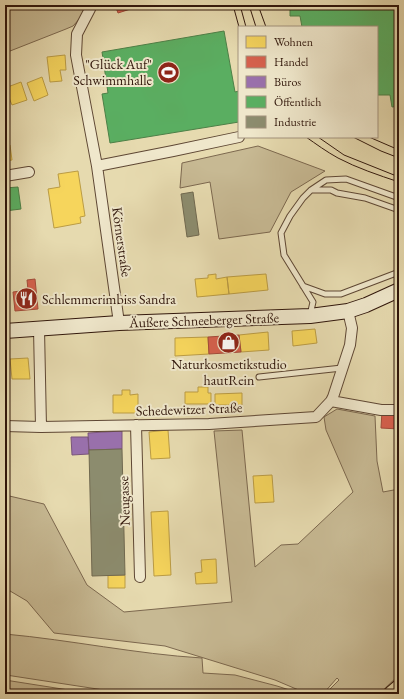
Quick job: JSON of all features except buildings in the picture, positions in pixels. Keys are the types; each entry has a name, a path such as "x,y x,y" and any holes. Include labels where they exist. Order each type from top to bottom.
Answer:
{"main road":[{"name":"Äußere Schneeberger Straße","path":"5,331 119,323 310,316 348,311 366,305 399,290"},
{"path":"392,694 399,688"}],"street":[{"name":"Körnerstraße","path":"90,5 90,9 77,34 76,55 97,166 119,323"},
{"path":"97,166 238,137"},
{"path":"5,176 29,172"},
{"name":"Schedewitzer Straße","path":"5,426 41,427 209,424 316,417 331,401 350,345 352,328 348,311"},
{"path":"40,329 41,427"},
{"path":"331,401 381,410 399,410"},
{"name":"Neugasse","path":"136,425 140,577"}],"lane":[{"path":"310,316 312,302 284,254 281,233 290,216 303,198 311,190 326,180 346,179 399,198"},
{"path":"311,190 331,190 365,198 399,210"},
{"path":"303,286 325,294 342,294 399,272"},
{"path":"260,377 342,368"}],"shaded area":[{"path":"5,5 86,5 83,15 73,26 5,53"},
{"path":"258,146 325,171 291,192 270,232 219,239 210,182 180,188 182,163"},
{"path":"337,409 375,416 377,461 383,492 399,489 399,675 379,694 325,694 339,680 337,678 323,694 308,694 275,680 165,646 54,633 27,601 5,588 5,495 44,504 87,585 124,612 232,602 214,431 242,430 255,567 281,545 298,544 353,492 326,430 324,417"},
{"path":"5,634 202,658 203,673 235,675 302,694 130,694 5,675"},
{"path":"5,680 94,694 5,694"}],"tram line":[{"path":"233,5 239,26"},
{"path":"240,5 246,26"},
{"path":"249,5 256,26"},
{"path":"258,5 266,26"},
{"path":"308,138 345,162 399,182"},
{"path":"319,138 344,155 399,177"},
{"path":"355,138 399,158"},
{"path":"371,138 399,150"}],"place":[{"name":"\"Glück Auf\" Schwimmhalle","path":"168,72"},
{"name":"Schlemmerimbiss Sandra","path":"26,299"},
{"name":"Naturkosmetikstudio hautRein","path":"229,342"}]}
